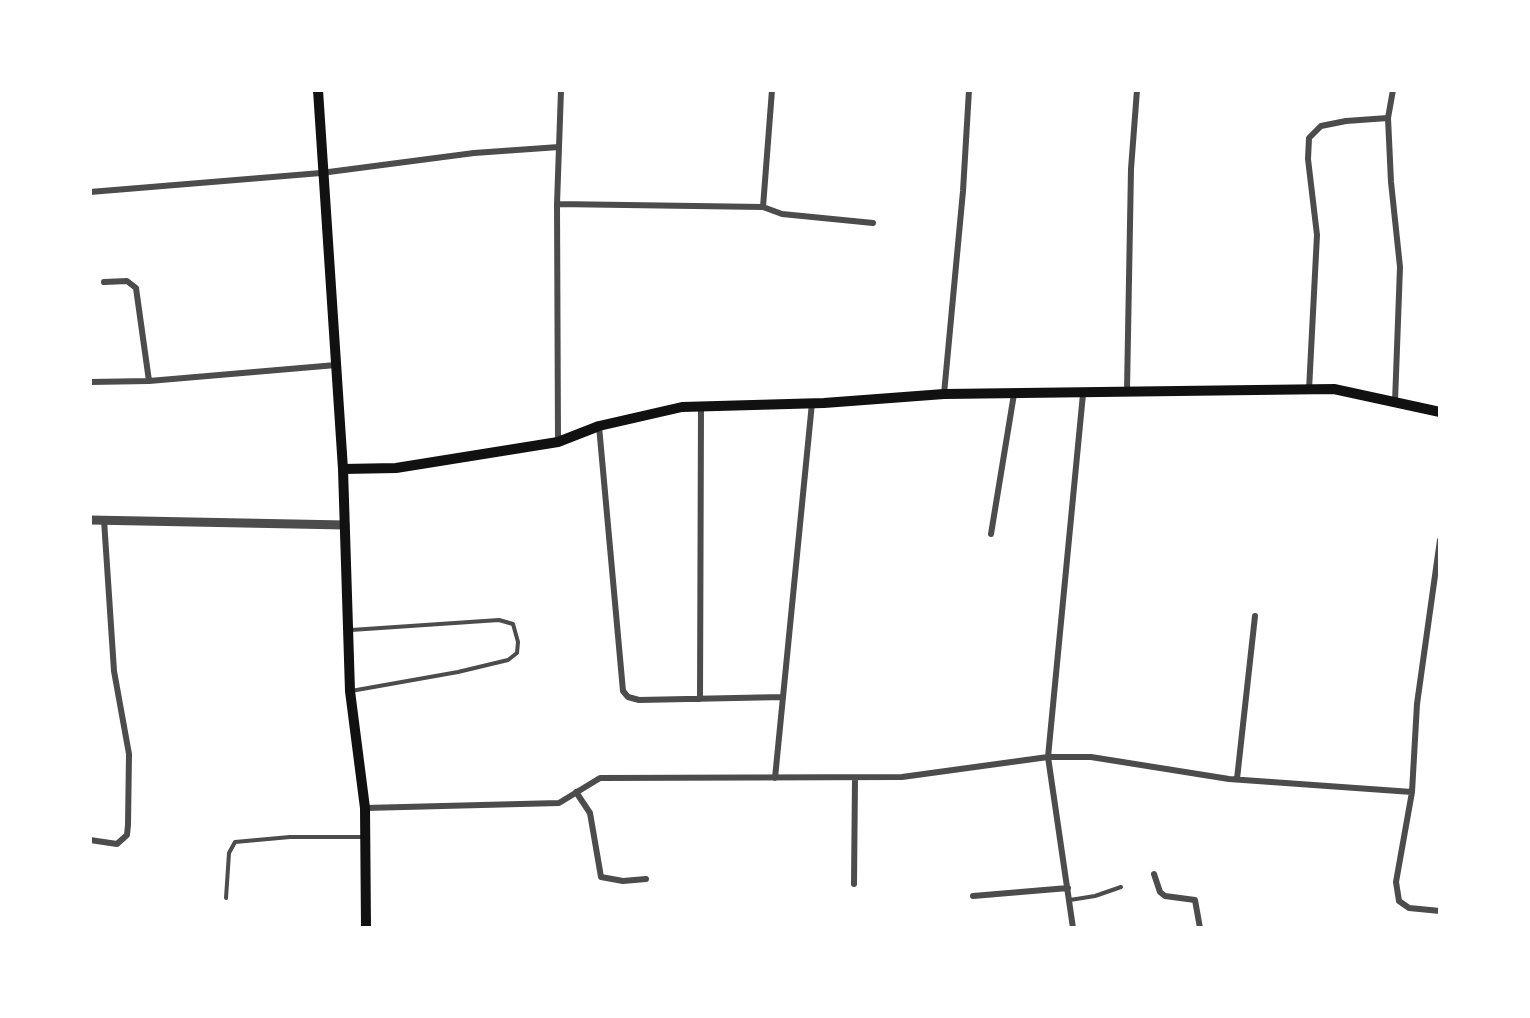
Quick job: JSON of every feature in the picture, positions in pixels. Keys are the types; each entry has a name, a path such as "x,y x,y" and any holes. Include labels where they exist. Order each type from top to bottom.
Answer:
{"main road":[{"path":"318,90 321,173 343,469 350,691 364,808 366,928"},
{"path":"343,469 396,468 558,442 599,426 682,407 701,406 812,403 944,394 1334,389 1440,412"}],"street":[{"path":"558,442 557,204 561,90"},
{"path":"763,207 771,90"},
{"path":"944,394 963,191 969,90"},
{"path":"1127,390 1131,169 1137,90"},
{"path":"1393,90 1388,118 1391,182 1400,267 1395,402"},
{"path":"1309,390 1317,235 1308,159 1309,138 1321,126 1346,121 1388,118"},
{"path":"90,192 321,173 474,153 559,147"},
{"path":"557,204 763,207 782,214 873,223"},
{"path":"104,282 127,281 136,288 149,381"},
{"path":"90,382 149,381 336,364"},
{"path":"991,534 1014,394"},
{"path":"1073,928 1048,757 1083,394"},
{"path":"775,778 812,403"},
{"path":"700,699 701,406"},
{"path":"599,426 623,691 628,697 639,700 783,698"},
{"path":"90,520 345,525"},
{"path":"90,840 117,844 127,835 128,825 129,754 114,670 104,520"},
{"path":"1440,540 1417,704 1412,792 1396,882 1399,901 1409,908 1440,911"},
{"path":"1237,779 1255,616"},
{"path":"364,808 559,803 600,778 902,777 1048,757 1091,757 1237,779 1412,792"},
{"path":"854,884 855,778"},
{"path":"576,792 590,813 601,878 610,881 646,879"},
{"path":"1154,874 1160,892 1165,896 1195,900 1200,928"},
{"path":"973,896 1068,888"}],"lane":[{"path":"348,630 500,620 513,624 518,642 517,653 508,660 458,672 350,691"},
{"path":"226,898 229,853 236,842 290,837 365,837"},
{"path":"1070,900 1120,887"}]}
